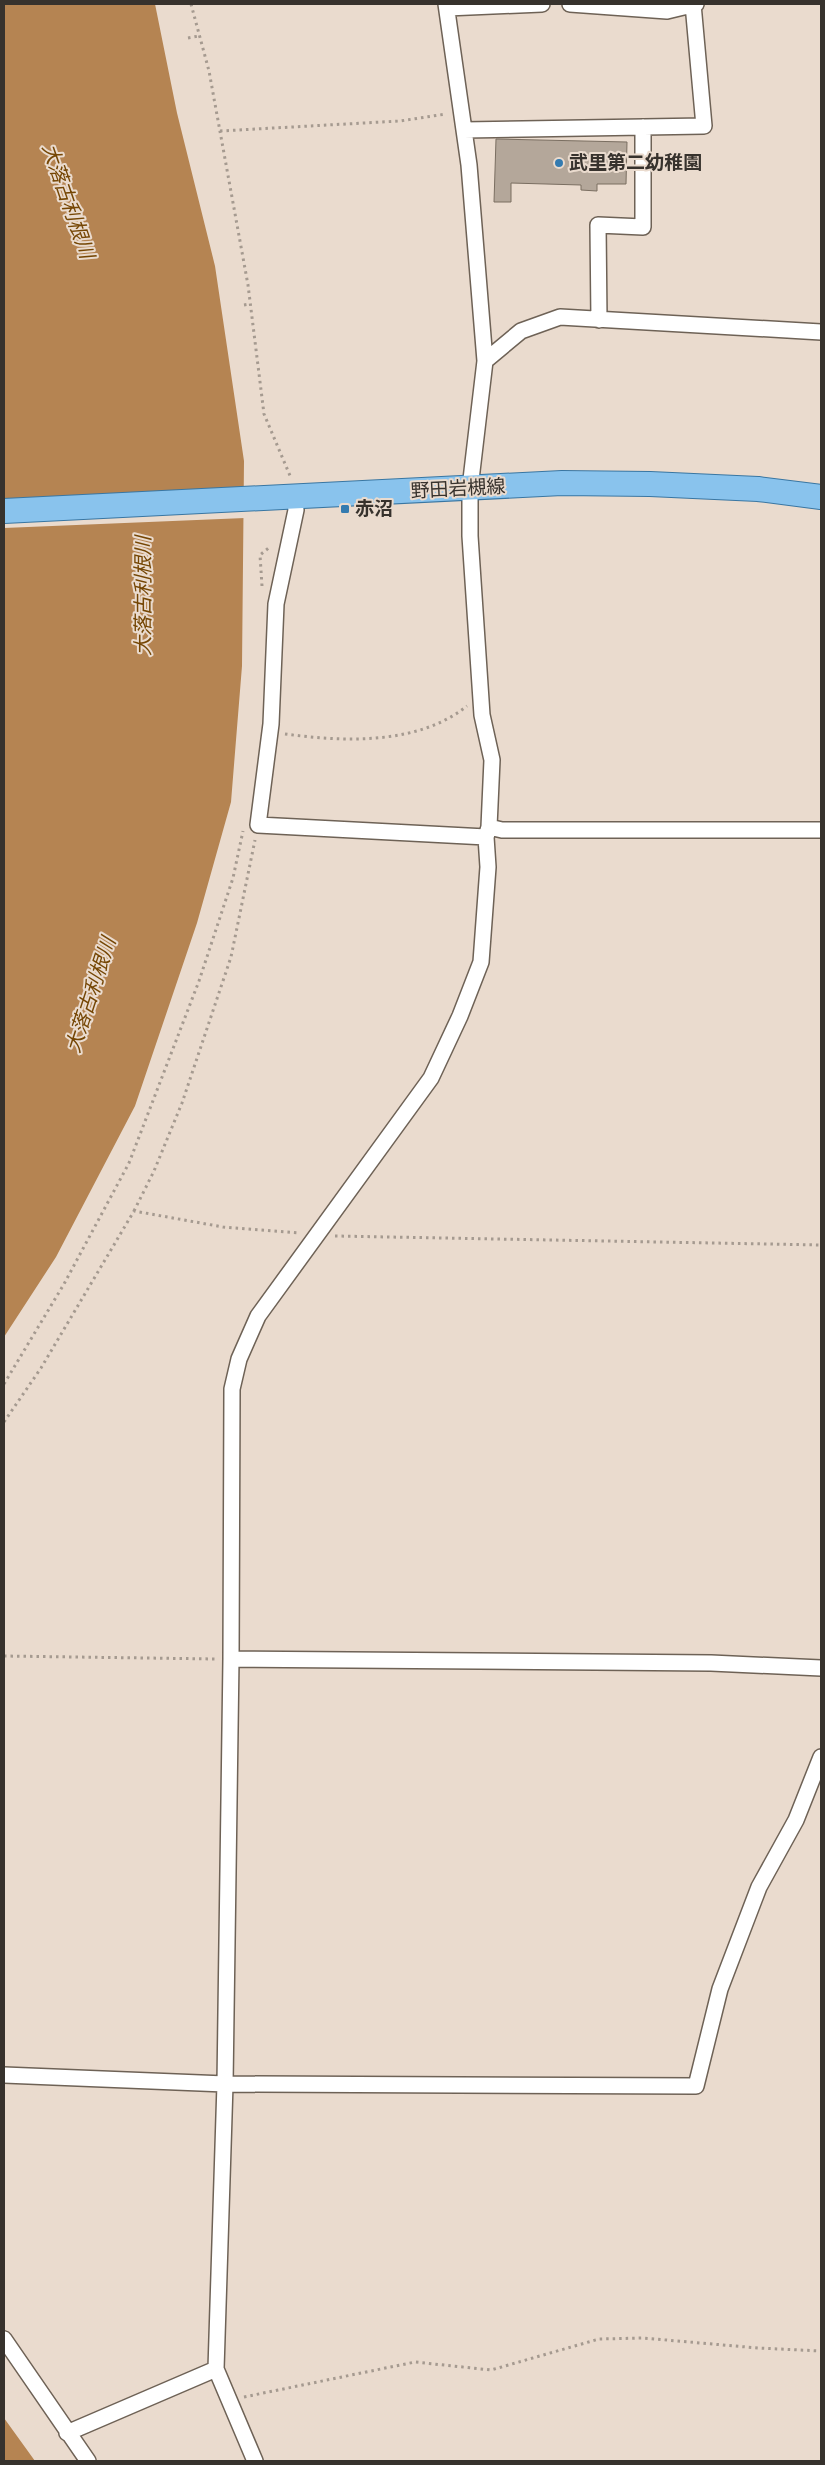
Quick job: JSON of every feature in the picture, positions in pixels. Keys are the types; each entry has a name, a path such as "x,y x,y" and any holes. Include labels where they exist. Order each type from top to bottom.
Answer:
{"main road":[{"name":"野田岩槻線","path":"4,511 562,483 650,484 758,489 821,497"}],"street":[{"path":"255,2461 216,2369 225,2084 232,1659 232,1389 239,1359 258,1316 431,1078 460,1016 480,962 488,867 487,832 492,760 482,715 470,536 470,488 485,361 469,166 447,6 542,4"},
{"path":"464,130 704,126 694,4 667,11 570,4"},
{"path":"599,320 598,225 643,227 643,127"},
{"path":"485,361 521,331 560,318 821,332"},
{"path":"294,496 296,510 276,604 270,733 258,825 487,832 512,830 821,830"},
{"path":"232,1659 711,1663 821,1668"},
{"path":"4,2075 225,2084 696,2086 720,1988 759,1887 796,1820 821,1757"},
{"path":"4,2340 88,2461"},
{"path":"67,2433 216,2369"}],"path":[{"path":"191,4 209,71 220,132 250,304 264,414 290,474 294,496"},
{"path":"188,38 199,36"},
{"path":"220,132 400,121 461,111"},
{"path":"244,305 250,304"},
{"path":"262,594 260,555 290,531"},
{"path":"270,733 303,737 354,738 401,735 432,728 457,714 481,695"},
{"path":"4,1422 40,1368 134,1211 154,1171 182,1103 228,966 258,825"},
{"path":"4,1384 64,1284 129,1163 199,981 233,878 243,830"},
{"path":"134,1211 223,1227 357,1237 821,1245"},
{"path":"4,1656 232,1659"},
{"path":"229,2400 415,2362 491,2370 599,2339 643,2338 821,2352"}],"water":[{"name":"大落古利根川","path":"4,4 155,4 177,113 215,266 244,461 242,666 231,802 197,923 135,1106 56,1257 4,1337"},
{"path":"4,2418 35,2461 4,2461"}],"pier":[{"path":"246,492 245,518 4,528 4,502"}],"building":[{"path":"496,139 627,142 626,184 597,184 597,191 581,190 581,185 511,183 511,202 494,202"}],"place":[{"name":"武里第二幼稚園","path":"559,163"},
{"name":"赤沼","path":"345,509"}]}
